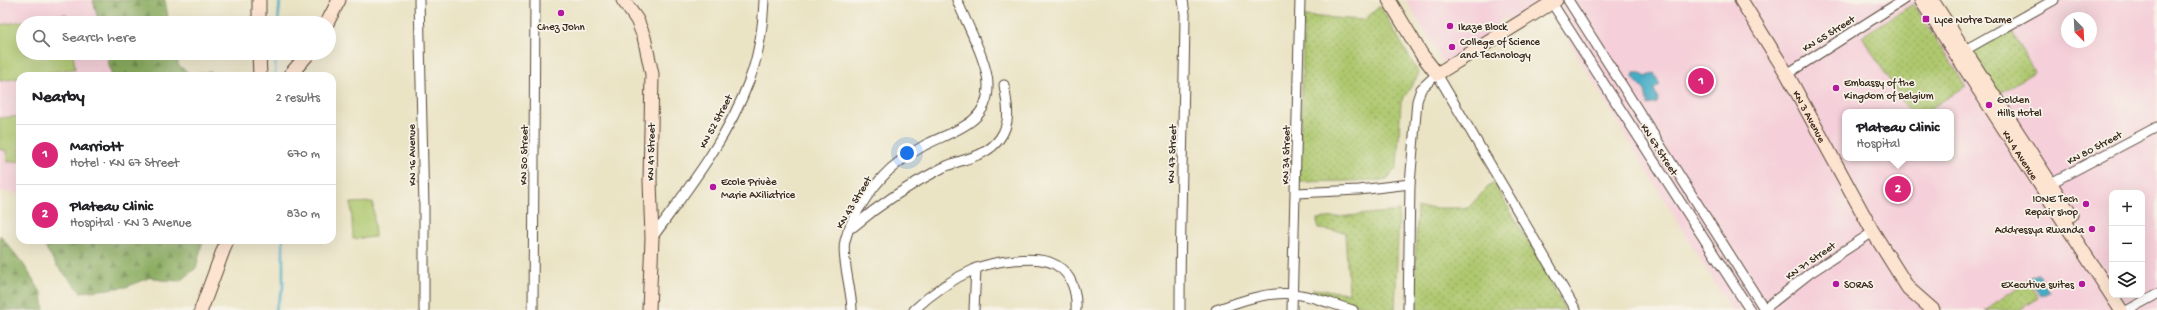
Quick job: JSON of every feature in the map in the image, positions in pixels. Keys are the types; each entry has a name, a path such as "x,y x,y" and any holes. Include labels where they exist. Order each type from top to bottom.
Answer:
{"street":[{"path":"259,0 259,16"},
{"path":"331,16 339,0"},
{"name":"KN 16 Avenue","path":"419,0 424,201 424,310"},
{"name":"KN 50 Street","path":"533,310 535,0"},
{"name":"KN 41 Street","path":"623,0 637,20 644,38 652,74 650,181 652,238 649,310"},
{"name":"KN 52 Street","path":"652,238 711,154 749,81 759,46 764,0"},
{"name":"KN 43 Street","path":"852,310 844,242 847,230 869,195 887,172 926,145 962,128 973,121 982,110 988,86 986,71 957,0"},
{"name":"KN 47 Street","path":"1180,310 1180,222 1184,129 1185,14 1183,0"},
{"name":"KN 34 Street","path":"1292,310 1294,294 1300,0"},
{"path":"1389,0 1422,56 1437,74 1576,310"},
{"name":"KN 67 Street","path":"1568,0 1764,310"},
{"name":"KN 3 Avenue","path":"1741,0 1787,74 1873,232 1908,288 1933,310"},
{"name":"KN 65 Street","path":"1787,74 1903,0"},
{"name":"KN 4 Avenue","path":"1921,0 2047,185 2109,279"},
{"name":"KN 4 Avenue","path":"1932,0 1965,50 2121,310"},
{"path":"1965,50 2054,0"},
{"path":"1408,310 1410,184 1417,101 1421,89 1437,74 1553,1"},
{"name":"KN 67 Street","path":"1553,1 1750,310"},
{"path":"259,60 260,72"},
{"path":"292,72 303,60"},
{"path":"847,230 922,180 961,160 985,153 1000,138 1008,122 1008,109 1004,85"},
{"name":"KN 80 Street","path":"2047,185 2157,127"},
{"path":"1296,193 1359,190 1410,184"},
{"name":"KN 71 Street","path":"1764,310 1810,274 1873,232"},
{"path":"201,310 226,244"},
{"path":"914,310 949,282 976,268 1006,261 1029,259 1056,264 1072,280 1076,310"},
{"path":"974,310 976,268"},
{"path":"1216,310 1269,294 1294,294 1353,310"},
{"path":"2121,298 2128,310 2157,294"}],"shaded area":[{"path":"0,0 93,0 97,16 16,16 16,60 109,60 112,72 16,72 16,193 0,191"},
{"name":"College of Science and Technology","path":"1406,0 1542,0 1544,2 1508,22 1505,18 1499,21 1500,28 1444,64"},
{"path":"1544,0 1940,0 1976,57 2044,0 2157,0 2157,310 1731,310"}],"green space":[{"path":"93,0 165,0 168,16 97,16"},
{"path":"1913,4 1966,86 1930,109 1907,109 1862,36"},
{"path":"1380,6 1419,74 1401,102 1397,166 1387,180 1299,182 1304,16 1364,20"},
{"path":"66,14 66,16 54,16"},
{"path":"16,22 16,60 74,60 75,69 51,72 16,72 16,79 0,81 0,25"},
{"path":"2010,27 2034,72 1999,94 1971,49"},
{"path":"108,60 178,60 178,65 187,72 111,72"},
{"path":"16,116 16,161 7,162 6,150 0,150 0,118"},
{"path":"1493,182 1544,268 1565,310 1414,310 1417,208 1468,208"},
{"path":"373,202 375,237 353,239 351,203"},
{"path":"1399,211 1395,310 1381,310 1321,297 1312,289 1349,293 1345,232 1318,229 1317,219"},
{"path":"0,235 24,265 42,294 44,310 0,310"},
{"path":"43,244 202,244 196,268 181,281 161,280 151,277 126,287 81,292 57,266"},
{"path":"2028,280 2039,298 2019,310 1985,310"}],"water":[{"path":"1634,73 1641,73 1646,77 1654,73 1660,85 1654,89 1658,99 1657,103 1648,105 1645,91 1633,78"},
{"path":"2038,273 2049,292 2041,296 2030,278"}],"waterway":[{"path":"279,16 280,0"},
{"path":"275,72 276,60"},
{"path":"275,310 283,288 283,244"}],"place":[{"name":"Chez John","path":"561,13"},
{"name":"Lyce Notre Dame","path":"1926,19"},
{"name":"Ikaze Block","path":"1450,26"},
{"name":"College of Science and Technology","path":"1452,47"},
{"name":"Marriott","path":"1701,81"},
{"name":"Embassy of the Kingdom of Belgium","path":"1836,88"},
{"name":"Golden Hills Hotel","path":"1989,105"},
{"name":"Ecole Privèe Marie Axiliatrice","path":"713,187"},
{"name":"Plateau Clinic","path":"1898,189"},
{"name":"IONE Tech Repair shop","path":"2086,204"},
{"name":"Addressya Rwanda","path":"2092,229"},
{"name":"SORAS","path":"1836,284"},
{"name":"Executive suites","path":"2082,284"}]}
